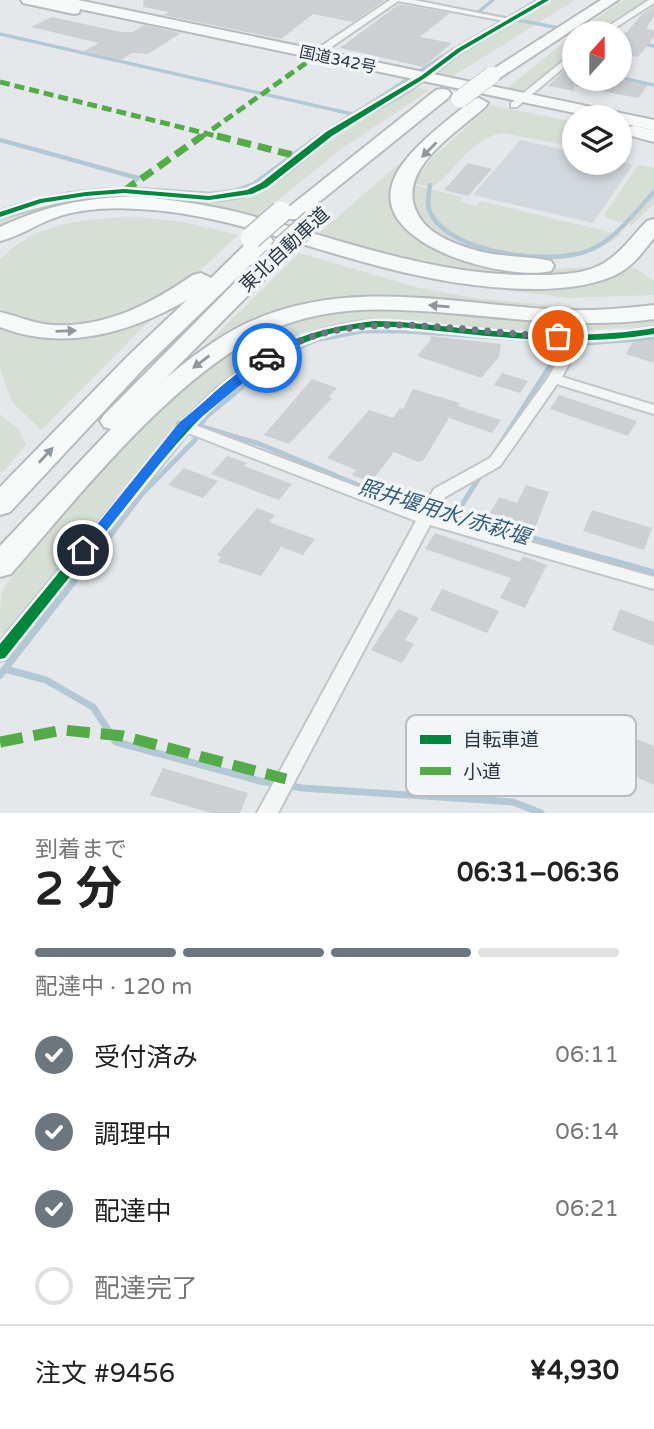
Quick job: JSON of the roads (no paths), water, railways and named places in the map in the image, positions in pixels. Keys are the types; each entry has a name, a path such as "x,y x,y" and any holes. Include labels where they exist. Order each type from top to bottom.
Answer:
{"highway":[{"name":"国道342号","path":"28,0 312,57"},
{"name":"国道342号","path":"58,0 418,80 562,108"},
{"name":"東北自動車道","path":"0,505 119,379 265,242 313,220 399,146 491,75 592,4 611,0"},
{"path":"592,4 460,98 401,187 404,210 421,231 435,241 500,263 550,266 597,260 610,256 649,230"},
{"name":"東北自動車道","path":"0,547 161,369 286,213 382,140 460,98"},
{"name":"国道342号","path":"519,101 562,114"},
{"name":"国道342号","path":"632,120 654,125"},
{"path":"632,130 654,136"},
{"path":"0,235 26,222 75,208 150,204 202,210 254,221 367,256 439,274 505,282 539,282 569,280 614,267 649,230"},
{"path":"0,247 34,228 75,216 113,211 157,211 245,228 404,276 492,295 556,302 654,300"},
{"path":"0,319 32,330 59,332 82,331 128,321 176,299 265,242"},
{"path":"0,566 130,426 185,375 252,329 270,322 318,307 349,303 402,303 576,316 654,312"}],"street":[{"path":"312,57 395,0"},
{"path":"401,0 510,20"},
{"path":"0,215 40,201 86,194 155,192 209,198 249,192 274,178 329,134 418,80 459,50 546,0"},
{"path":"621,21 654,0"},
{"path":"519,101 562,65"},
{"path":"0,654 183,426 236,380 300,339 333,329 374,324 579,337 654,331"},
{"path":"267,813 439,492 495,462 554,379 579,337"},
{"path":"554,379 654,410"},
{"path":"183,426 424,518 654,583"}],"waterway":[{"path":"478,13 493,0"},
{"path":"507,18 538,0"},
{"path":"443,6 478,13"},
{"path":"478,13 507,18"},
{"path":"492,27 507,18"},
{"path":"507,18 562,28"},
{"path":"0,34 352,114"},
{"path":"643,44 654,46"},
{"path":"317,138 454,49"},
{"path":"632,80 654,85"},
{"path":"66,194 136,189 211,194 234,191 254,184 319,136"},
{"path":"0,140 138,178 125,189"},
{"path":"430,185 430,212 441,226 458,238 503,253 552,257 573,255 599,245 617,232 654,192"},
{"path":"199,426 207,416 254,377 294,350 315,340 362,331 404,331 585,343 654,338"},
{"path":"497,449 565,342"},
{"path":"112,533 142,494 195,440 199,426"},
{"name":"照井堰用水/赤萩堰","path":"199,426 260,444 394,500 454,517"},
{"path":"454,517 481,475"},
{"name":"照井堰用水/赤萩堰","path":"454,517 511,533"},
{"path":"0,675 113,531"},
{"name":"照井堰用水/赤萩堰","path":"505,531 654,573"},
{"path":"5,669 46,680 93,707 116,742 260,781 302,788 406,795"},
{"path":"423,796 513,802 541,813"}]}
